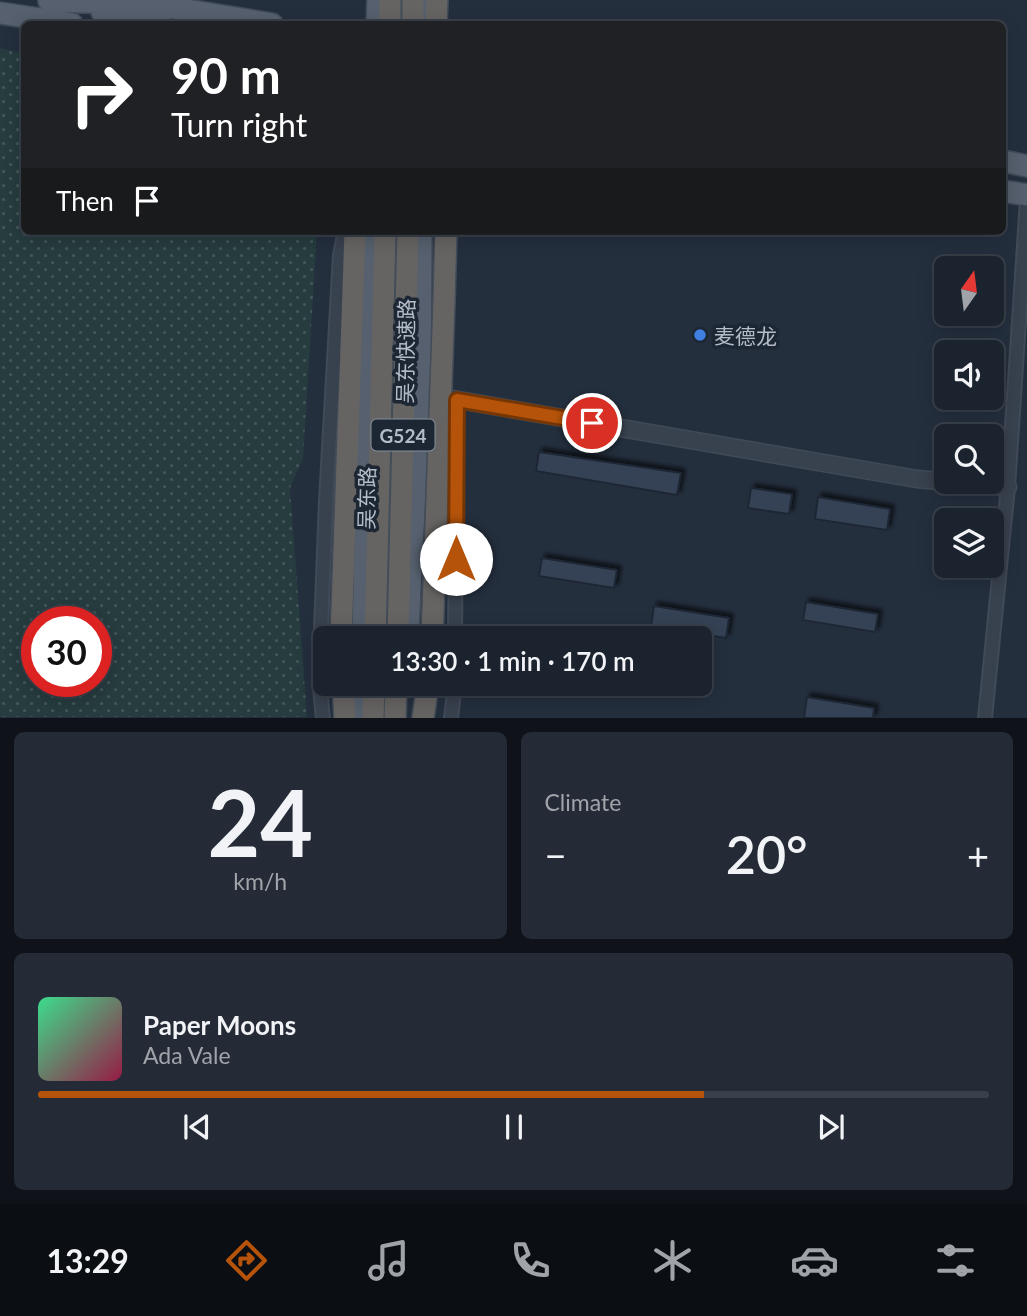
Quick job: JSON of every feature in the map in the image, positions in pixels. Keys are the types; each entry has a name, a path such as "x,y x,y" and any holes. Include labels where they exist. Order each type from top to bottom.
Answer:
{"highway":[{"path":"390,0 390,21"},
{"path":"413,0 413,21"},
{"path":"436,21 437,0"},
{"path":"341,626 355,235"},
{"name":"吴东快速路","path":"375,626 384,235"},
{"name":"吴东快速路","path":"398,626 408,235"},
{"path":"432,626 446,235"},
{"path":"344,696 345,718"},
{"path":"373,718 374,696"},
{"path":"395,718 396,696"},
{"path":"423,718 425,696"}],"main road":[{"path":"377,21 378,0"},
{"path":"424,21 425,0"},
{"path":"0,13 149,4 254,21"},
{"path":"48,11 66,21"},
{"path":"48,11 135,21"},
{"path":"1006,162 1027,166"},
{"path":"1006,192 1027,197"},
{"name":"吴东路","path":"363,626 372,235"},
{"path":"408,626 420,394 421,235"},
{"path":"361,718 362,696"},
{"path":"403,718 404,696"}],"street":[{"path":"985,718 1008,487 1027,197"},
{"path":"323,718 319,679 326,501 340,254 344,235"},
{"path":"425,626 420,394 918,479 1008,487"},
{"path":"455,626 457,400"},
{"path":"452,718 454,696"}],"green space":[{"path":"0,48 21,53 21,235 317,235 303,458 290,488 307,717 0,717"}],"building":[{"path":"539,452 681,473 677,495 536,471"},
{"path":"751,488 792,494 789,514 748,508"},
{"path":"818,497 890,509 887,530 815,519"},
{"path":"542,558 617,570 614,588 539,576"},
{"path":"806,602 878,614 875,632 803,620"},
{"path":"654,606 729,618 726,638 712,636 712,626 651,626"},
{"path":"807,697 874,708 873,718 804,718"}],"place":[{"name":"麦德龙","path":"700,335"}],"route":[{"path":"456,559 457,400 592,423"}]}
